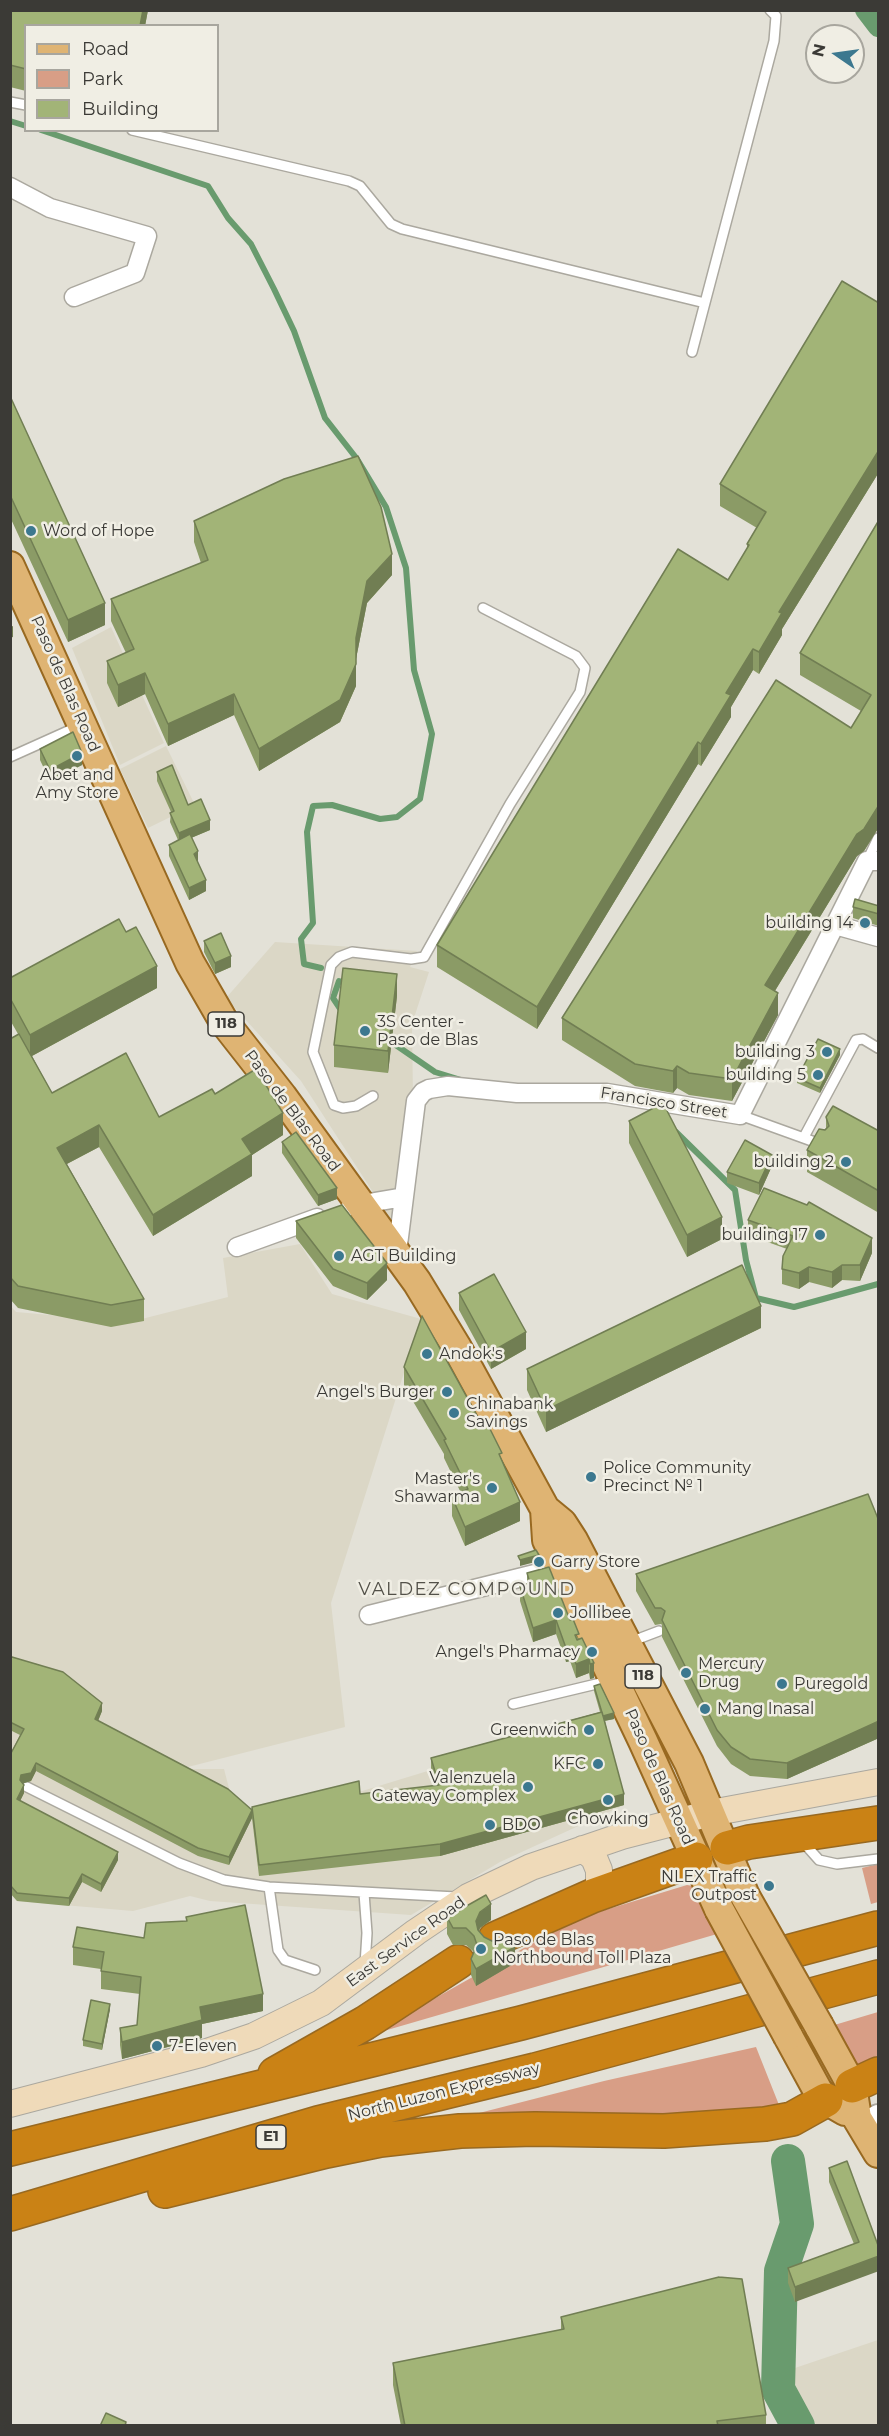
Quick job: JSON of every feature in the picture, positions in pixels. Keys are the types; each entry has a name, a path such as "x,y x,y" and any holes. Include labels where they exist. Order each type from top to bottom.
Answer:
{"highway":[{"path":"727,1848 795,1834 879,1823"},
{"path":"495,1939 592,1896 696,1859"},
{"path":"98,2126 394,2056 879,1928"},
{"path":"10,2149 265,2080 365,2023 458,1962"},
{"name":"North Luzon Expressway","path":"10,2214 318,2123 535,2070 879,1977"},
{"path":"10,2222 129,2199 380,2140 460,2131 535,2128 664,2131 765,2124 792,2119 852,2087"}],"main road":[{"name":"Paso de Blas Road","path":"14,583 83,725 190,963 224,1022 397,1252 450,1336 545,1509 562,1523 573,1540 688,1763 746,1896 852,2087 879,2153"},
{"name":"Paso de Blas Road","path":"545,1509 547,1540 614,1679 719,1909 818,2091 852,2087"},
{"name":"East Service Road","path":"10,2104 201,2054 254,2036 321,2003 416,1932 468,1897 531,1867 583,1849 711,1813 879,1782"},
{"path":"696,1859 727,1848"},
{"path":"583,1849 594,1858 599,1870 599,1884 592,1896"}],"street":[{"path":"10,187 50,208 147,236 135,273 74,297"},
{"name":"Francisco Street","path":"397,1252 416,1101 423,1092 436,1086 517,1093 607,1093 740,1115 835,925 873,861"},
{"path":"835,925 879,937"},
{"path":"237,1247 360,1203 404,1197"},
{"path":"369,1615 560,1567"}],"lane":[{"path":"692,352 774,41 776,16 770,10"},
{"path":"141,132 349,181 360,186 391,224 402,229 705,303"},
{"path":"373,1096 356,1106 343,1108 334,1104 313,1052 331,965 339,957 352,952 411,959 424,957 510,804 580,692 585,668 576,656 483,608"},
{"path":"10,758 83,725"},
{"name":"Francisco Street","path":"873,861 879,838"},
{"path":"804,1137 856,1040 863,1039 879,1048"},
{"path":"740,1115 823,1145"},
{"path":"626,1644 659,1631"},
{"path":"513,1704 614,1679"},
{"path":"27,1787 179,1863 224,1880 269,1887 468,1897"},
{"path":"795,1834 819,1860 837,1864 879,1859"},
{"path":"269,1887 278,1950 285,1960 315,1970"},
{"path":"364,1893 367,1933 364,1973"}],"shaded area":[{"path":"111,627 164,743 120,765 72,648"},
{"path":"166,746 195,805 148,828 120,769"},
{"path":"275,942 417,951 410,967 429,972 412,1024 413,1099 393,1223 301,1081 226,998"},
{"path":"300,1244 332,1294 421,1319 331,1603 345,1727 180,1769 224,1769 231,1796 252,1818 359,1792 431,1770 624,1805 500,1862 411,1915 210,1901 190,1896 133,1911 17,1901 10,1893 10,1305 16,1312 130,1322 228,1297 223,1258"},
{"path":"878,2340 878,2425 817,2425 809,2417 789,2370"}],"green space":[{"path":"878,1864 878,1902 871,1904 862,1868"},
{"path":"687,1885 698,1887 717,1934 370,2035 538,1940 592,1914"},
{"path":"878,2012 878,2055 857,2070 831,2026"},
{"path":"756,2047 783,2115 448,2121 604,2081"}],"building":[{"path":"10,10 143,10 140,24 24,24 24,68 10,65"},
{"path":"842,281 879,303 879,450 779,612 782,613 759,652 753,649 726,693 731,695 701,744 698,742 537,1007 437,945 678,549 728,580 766,512 720,484"},
{"path":"10,396 105,603 68,620 10,495"},
{"path":"358,456 381,507 392,554 367,581 356,638 356,664 340,700 259,749 234,694 168,724 145,673 118,685 107,661 134,649 111,599 208,560 194,521 284,479"},
{"path":"879,520 879,805 864,829 857,834 765,985 778,993 732,1079 689,1073 677,1066 673,1071 635,1064 562,1018 776,680 851,728 871,695 800,653"},
{"path":"73,732 82,753 50,770 40,749"},
{"path":"172,765 188,805 201,799 210,820 179,833 170,813 174,811 157,772"},
{"path":"190,834 198,851 194,854 206,880 189,888 169,845"},
{"path":"855,899 879,906 879,914 853,907"},
{"path":"119,919 126,932 136,927 157,966 30,1035 10,998 10,978"},
{"path":"221,933 231,956 215,963 204,941"},
{"name":"3S Center - Paso de Blas","path":"343,968 397,974 388,1051 334,1045"},
{"path":"19,1034 52,1093 126,1053 159,1117 212,1089 215,1094 256,1069 283,1113 242,1139 252,1154 153,1215 99,1125 57,1148 144,1299 111,1305 18,1286 10,1277 10,1039"},
{"path":"818,1039 840,1049 820,1088 797,1078"},
{"path":"663,1103 722,1217 687,1235 629,1121"},
{"path":"833,1106 879,1131 879,1191 807,1150 819,1129 825,1130 829,1126 826,1117"},
{"path":"296,1132 337,1188 318,1195 282,1142"},
{"path":"745,1140 772,1155 759,1183 727,1172"},
{"path":"764,1188 807,1205 809,1202 872,1238 860,1265 842,1265 832,1272 809,1267 799,1273 782,1269 783,1256 793,1236 748,1220"},
{"name":"AGT Building","path":"342,1205 387,1263 367,1283 333,1269 296,1221"},
{"path":"742,1265 761,1306 546,1410 527,1369"},
{"path":"494,1274 526,1332 491,1352 459,1293"},
{"path":"422,1316 480,1421 485,1419 502,1453 499,1454 520,1502 465,1527 452,1497 468,1489 444,1440 446,1439 404,1367"},
{"name":"Puregold","path":"868,1494 879,1521 879,1721 787,1763 750,1759 731,1747 717,1730 662,1620 665,1611 655,1608 636,1574"},
{"path":"536,1550 539,1555 520,1560 518,1556"},
{"path":"549,1567 570,1620 573,1619 579,1634 575,1635 577,1640 582,1638 594,1663 590,1664 589,1659 576,1664 570,1647 566,1648 556,1620 533,1628 520,1586 530,1583 527,1573"},
{"path":"12,1657 63,1672 102,1703 95,1719 228,1789 252,1810 229,1857 198,1848 36,1763 31,1773 21,1775 20,1780 24,1785 17,1799 118,1852 101,1884 82,1874 69,1898 17,1893 10,1885 10,1755 24,1729 10,1722 10,1659"},
{"path":"600,1684 614,1713 603,1716 594,1686"},
{"path":"602,1712 624,1794 440,1844 259,1865 252,1807 359,1781 360,1794 439,1785 431,1758"},
{"path":"486,1895 491,1904 480,1912 476,1921 478,1930 492,1941 509,1936 515,1947 476,1969 471,1959 477,1945 474,1936 466,1928 453,1928 447,1917"},
{"path":"245,1905 263,1994 200,2007 202,2020 122,2042 120,2028 137,2025 141,1977 101,1971 104,1952 73,1947 77,1927 144,1938 146,1923 187,1921 186,1917"},
{"path":"91,2000 110,2004 102,2044 83,2040"},
{"path":"847,2161 879,2248 879,2256 795,2287 788,2268 859,2242 829,2168"},
{"path":"719,2277 742,2279 766,2415 717,2421 718,2426 405,2426 393,2363 564,2329 561,2317"},
{"path":"106,2413 126,2422 125,2426 100,2426"}],"waterway":[{"path":"865,10 878,27"},
{"path":"10,121 24,125"},
{"path":"47,132 208,186 228,218 251,244 294,331 325,418 357,459 386,507 406,568 414,670 432,734 420,799 397,817 380,819 332,805 313,806 307,832 313,923 301,939 304,964 321,968"},
{"path":"339,981 333,998 343,1013"},
{"path":"387,1039 435,1072 461,1080"},
{"path":"676,1132 735,1190 746,1260 756,1298 794,1307 878,1284"},
{"path":"788,2161 797,2224 781,2271 778,2389 798,2426"}],"place":[{"name":"Word of Hope","path":"31,531"},
{"name":"Abet and Amy Store","path":"77,756"},
{"name":"building 14","path":"865,923"},
{"name":"3S Center - Paso de Blas","path":"365,1031"},
{"name":"building 3","path":"827,1052"},
{"name":"building 5","path":"818,1075"},
{"name":"building 2","path":"846,1162"},
{"name":"building 17","path":"820,1235"},
{"name":"AGT Building","path":"339,1256"},
{"name":"Andok's","path":"427,1354"},
{"name":"Angel's Burger","path":"447,1392"},
{"name":"Chinabank Savings","path":"454,1413"},
{"name":"Police Community Precinct № 1","path":"591,1477"},
{"name":"Master's Shawarma","path":"492,1488"},
{"name":"Garry Store","path":"539,1562"},
{"name":"Jollibee","path":"558,1613"},
{"name":"Angel's Pharmacy","path":"592,1652"},
{"name":"Mercury Drug","path":"686,1673"},
{"name":"Puregold","path":"782,1684"},
{"name":"Mang Inasal","path":"705,1709"},
{"name":"Greenwich","path":"589,1730"},
{"name":"KFC","path":"598,1764"},
{"name":"Valenzuela Gateway Complex","path":"528,1787"},
{"name":"Chowking","path":"608,1800"},
{"name":"BDO","path":"490,1825"},
{"name":"NLEX Traffic Outpost","path":"769,1886"},
{"name":"Paso de Blas Northbound Toll Plaza","path":"481,1949"},
{"name":"7-Eleven","path":"157,2046"}],"district":[{"name":"VALDEZ COMPOUND","path":"467,1590"}]}
